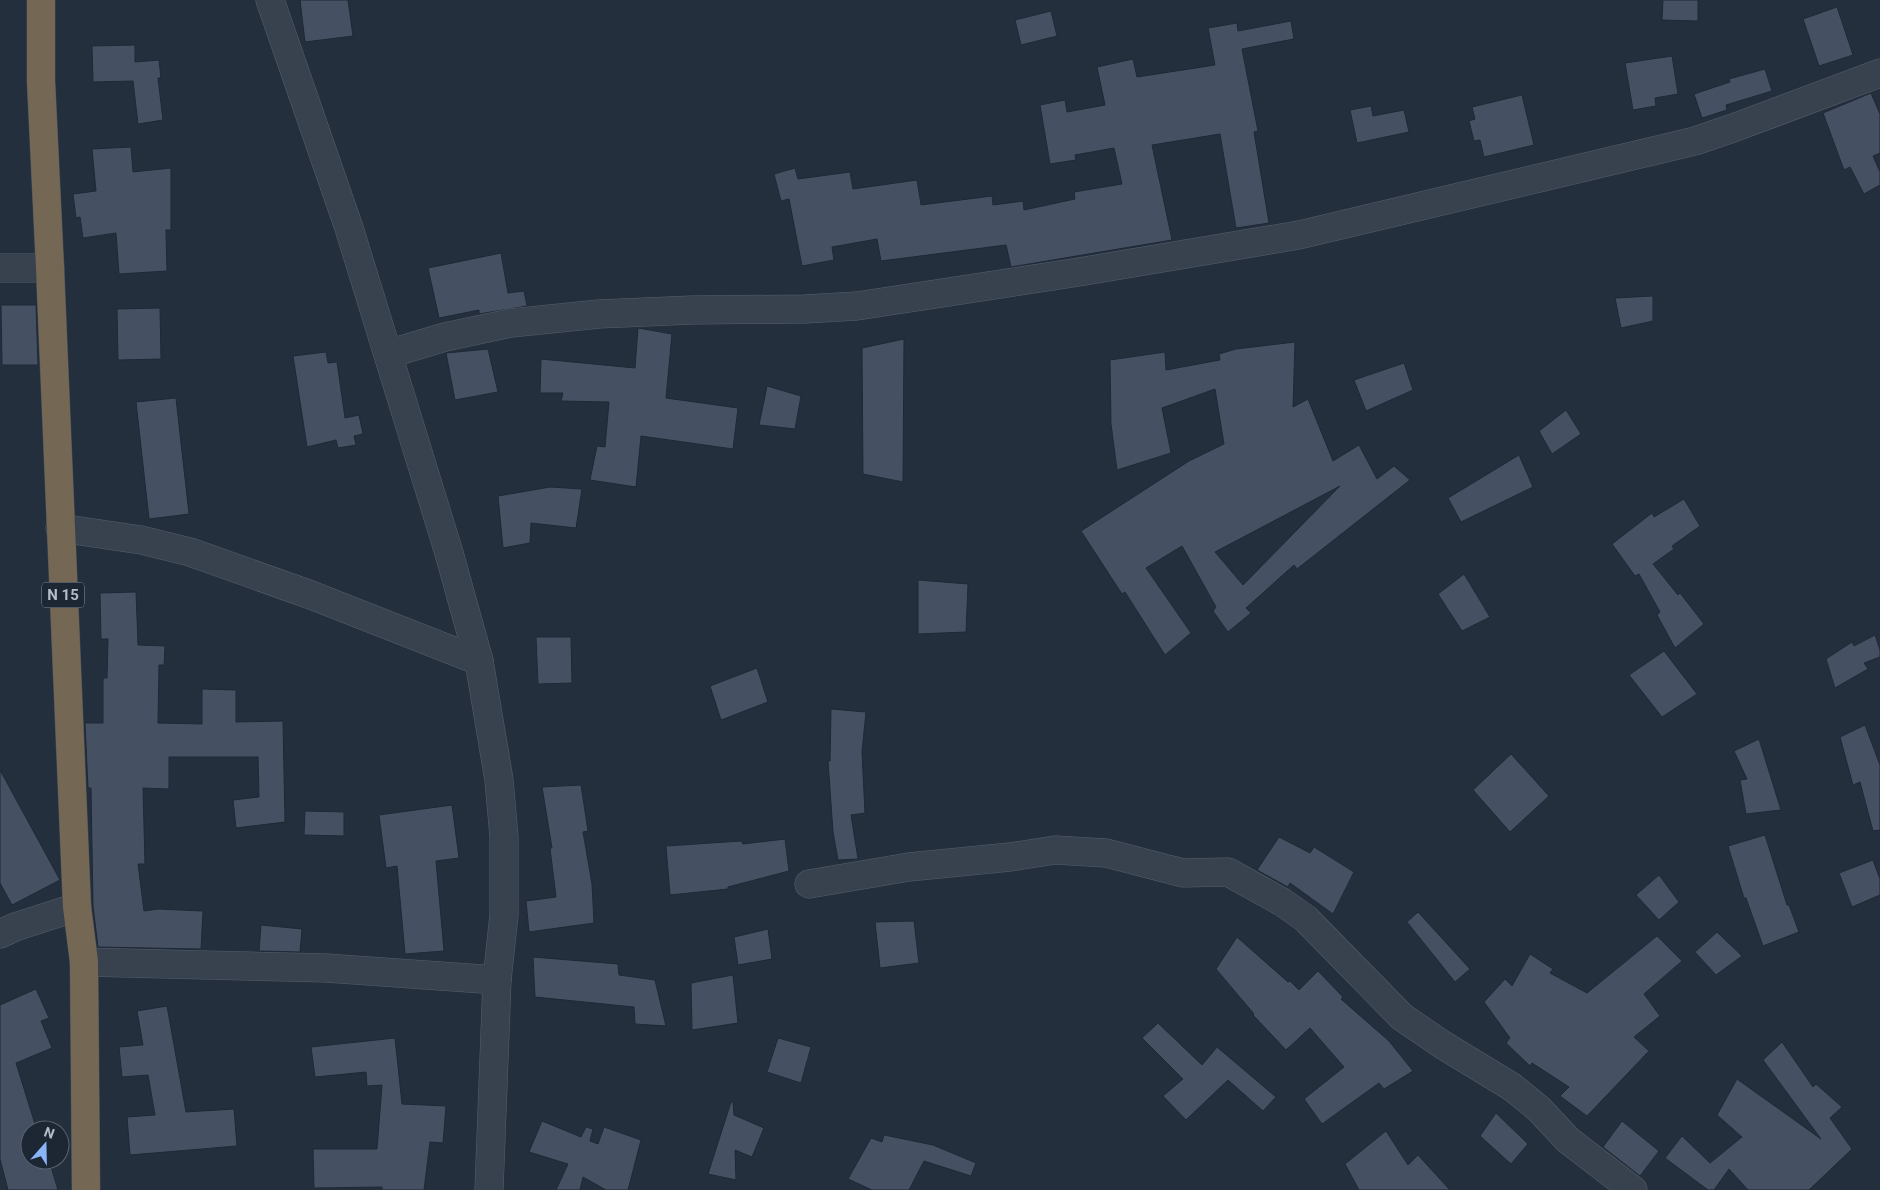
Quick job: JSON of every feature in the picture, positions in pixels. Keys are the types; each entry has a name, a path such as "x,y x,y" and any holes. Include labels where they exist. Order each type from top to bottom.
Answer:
{"highway":[{"name":"N 15","path":"41,0 41,81 60,528 77,907 84,962 86,1190"}],"street":[{"path":"270,0 349,228 449,553 479,661 499,780 504,837 504,915 497,980 489,1190"},
{"path":"388,354 446,337 511,323 599,314 857,306 1079,272 1299,235 1695,141 1880,73"},
{"path":"0,268 50,268"},
{"path":"60,528 141,540 190,552 311,595 479,661"},
{"path":"808,884 908,867 1010,857 1055,850 1106,853 1183,873 1228,872 1282,902 1306,919 1402,1017 1443,1045 1512,1087 1539,1109 1568,1140 1633,1190"},
{"path":"0,934 14,927 77,907"},
{"path":"84,962 326,968 497,980"}],"building":[{"path":"300,0 348,0 353,36 305,42"},
{"path":"1663,0 1698,0 1698,21 1662,20"},
{"path":"1837,7 1853,55 1819,66 1803,19"},
{"path":"1051,11 1057,36 1021,45 1015,20"},
{"path":"1291,21 1294,39 1242,49 1258,131 1254,132 1269,223 1236,228 1220,134 1152,145 1172,240 1011,267 1006,245 881,261 877,239 832,247 834,260 802,266 789,199 781,201 774,174 795,168 798,179 850,172 853,189 917,180 921,205 992,196 993,205 1023,201 1024,210 1075,199 1074,192 1122,184 1114,148 1075,155 1076,160 1050,164 1040,105 1065,100 1067,112 1105,105 1097,67 1133,59 1137,77 1215,65 1208,28 1237,23 1238,31"},
{"path":"135,45 135,62 159,60 161,78 158,78 163,120 138,124 133,81 93,82 92,46"},
{"path":"1672,56 1678,94 1655,98 1656,106 1633,110 1625,63"},
{"path":"1765,69 1772,91 1726,105 1727,110 1702,118 1694,94 1730,82 1729,79"},
{"path":"1871,93 1880,114 1880,153 1873,156 1880,172 1880,185 1864,194 1850,167 1844,170 1823,113"},
{"path":"1522,95 1534,145 1484,157 1480,140 1474,141 1469,121 1475,119 1472,107"},
{"path":"1371,106 1373,116 1404,110 1409,132 1357,143 1350,110"},
{"path":"131,147 133,172 171,168 171,230 166,230 167,271 119,274 116,233 83,238 80,217 76,218 73,194 96,191 92,149"},
{"path":"501,253 508,293 524,291 527,306 479,314 479,310 439,318 428,268"},
{"path":"1653,296 1653,321 1621,328 1615,298"},
{"path":"1,305 36,305 38,365 2,365"},
{"path":"160,308 161,359 118,360 117,309"},
{"path":"638,328 672,334 666,398 738,408 733,449 641,436 636,487 590,480 597,446 605,447 609,402 561,401 563,393 540,393 541,359 635,368"},
{"path":"904,339 903,482 863,474 862,348"},
{"path":"1295,342 1293,407 1308,399 1333,461 1359,445 1377,479 1394,466 1410,480 1297,569 1294,565 1246,608 1251,613 1228,632 1213,611 1216,607 1182,546 1146,568 1191,633 1165,655 1125,592 1122,594 1081,531 1189,461 1224,444 1215,389 1162,408 1171,453 1117,470 1111,424 1110,360 1165,352 1166,370 1220,360 1219,354 1236,349","holes":["1340,486 1243,585 1215,552"]},
{"path":"488,349 498,392 455,400 446,353"},
{"path":"326,352 328,363 337,362 345,418 359,415 363,434 354,436 356,445 338,448 336,440 307,447 293,356"},
{"path":"1404,363 1413,390 1366,411 1354,380"},
{"path":"767,386 801,396 795,429 759,425"},
{"path":"176,398 189,514 149,519 136,402"},
{"path":"1566,410 1581,434 1552,454 1539,431"},
{"path":"1519,455 1533,487 1461,522 1448,498"},
{"path":"550,487 582,489 576,528 531,523 530,543 503,548 498,496"},
{"path":"1684,499 1700,526 1672,546 1674,549 1653,564 1678,595 1680,593 1704,624 1675,648 1657,615 1660,612 1639,574 1635,576 1612,544 1652,513 1654,517"},
{"path":"1464,574 1490,617 1462,631 1438,594"},
{"path":"918,580 968,584 966,632 918,634"},
{"path":"136,592 138,645 165,646 164,665 159,665 158,723 202,724 202,689 236,690 236,722 283,721 285,822 236,828 233,800 259,797 258,757 169,757 169,789 143,788 145,864 138,864 144,911 158,909 203,911 201,949 98,947 93,906 91,788 88,788 85,723 103,723 103,678 107,678 108,639 101,639 100,593"},
{"path":"1875,635 1880,650 1880,657 1864,663 1868,669 1835,688 1826,659 1852,642 1854,646"},
{"path":"536,637 571,637 572,683 538,684"},
{"path":"1664,651 1697,694 1662,717 1629,675"},
{"path":"757,668 768,702 721,720 710,686"},
{"path":"831,709 866,712 862,752 865,813 851,815 858,859 838,860 833,832 828,761 830,761"},
{"path":"1865,725 1880,765 1880,830 1873,831 1860,782 1853,785 1840,737"},
{"path":"1759,739 1781,810 1746,814 1740,780 1747,779 1734,751"},
{"path":"1511,754 1549,796 1510,832 1473,790"},
{"path":"0,770 60,880 12,905 0,883"},
{"path":"581,785 588,831 583,832 592,884 594,923 529,932 526,901 556,897 550,848 552,848 542,787"},
{"path":"452,805 459,858 436,861 444,951 405,954 397,866 386,868 379,815"},
{"path":"305,811 344,812 344,836 304,835"},
{"path":"1765,835 1787,905 1789,905 1799,932 1763,946 1746,898 1744,898 1728,846"},
{"path":"1279,837 1310,853 1314,847 1354,872 1333,914 1290,883 1288,887 1257,870"},
{"path":"785,839 789,871 728,887 728,889 670,895 666,846 741,841 743,844"},
{"path":"1873,860 1880,879 1880,895 1852,907 1839,873"},
{"path":"1659,875 1679,902 1659,920 1636,895"},
{"path":"1418,912 1470,969 1455,982 1407,922"},
{"path":"914,921 919,963 880,968 875,922"},
{"path":"261,925 302,929 300,952 259,951"},
{"path":"768,929 772,959 738,965 734,937"},
{"path":"1717,932 1742,956 1716,975 1695,952"},
{"path":"1657,936 1682,961 1644,994 1660,1016 1634,1037 1649,1051 1587,1116 1560,1096 1569,1087 1532,1063 1530,1066 1506,1043 1510,1038 1484,1002 1505,979 1512,986 1530,954 1553,969 1550,973 1587,993"},
{"path":"1237,937 1299,990 1318,971 1343,997 1341,999 1389,1041 1413,1071 1384,1089 1379,1083 1322,1124 1304,1099 1344,1067 1310,1028 1286,1050 1253,1015 1216,969"},
{"path":"533,957 618,964 619,975 655,980 666,1026 635,1024 634,1007 535,997"},
{"path":"733,975 738,1023 692,1030 691,983"},
{"path":"36,989 49,1018 41,1021 52,1048 16,1063 34,1120 20,1120 20,1170 52,1170 58,1190 8,1190 0,1159 0,1005"},
{"path":"167,1006 186,1112 234,1109 237,1146 130,1155 127,1117 155,1115 148,1075 122,1077 119,1047 143,1045 137,1011"},
{"path":"1158,1023 1202,1065 1217,1047 1276,1097 1263,1111 1228,1080 1186,1120 1163,1096 1183,1079 1142,1038"},
{"path":"395,1038 402,1104 446,1106 443,1143 430,1142 424,1190 382,1190 382,1187 314,1188 313,1149 377,1149 382,1085 367,1086 366,1072 315,1077 311,1047"},
{"path":"778,1038 811,1047 801,1083 767,1072"},
{"path":"1782,1042 1813,1087 1816,1084 1842,1107 1830,1118 1852,1149 1809,1190 1748,1190 1729,1169 1714,1190 1708,1190 1665,1158 1682,1136 1710,1163 1742,1137 1717,1115 1737,1079 1821,1139 1763,1060"},
{"path":"731,1102 733,1102 734,1115 764,1128 752,1157 735,1150 736,1180 708,1174"},
{"path":"1496,1113 1528,1144 1511,1164 1480,1136"},
{"path":"542,1121 581,1137 586,1127 593,1129 590,1141 598,1144 604,1127 641,1140 628,1190 606,1190 583,1177 580,1190 556,1190 568,1164 529,1152"},
{"path":"1622,1121 1659,1151 1640,1176 1603,1147"},
{"path":"1386,1131 1408,1165 1418,1155 1450,1190 1359,1190 1345,1164"},
{"path":"884,1135 933,1145 976,1163 971,1176 924,1161 909,1190 872,1190 848,1179 871,1138 882,1142"}]}
